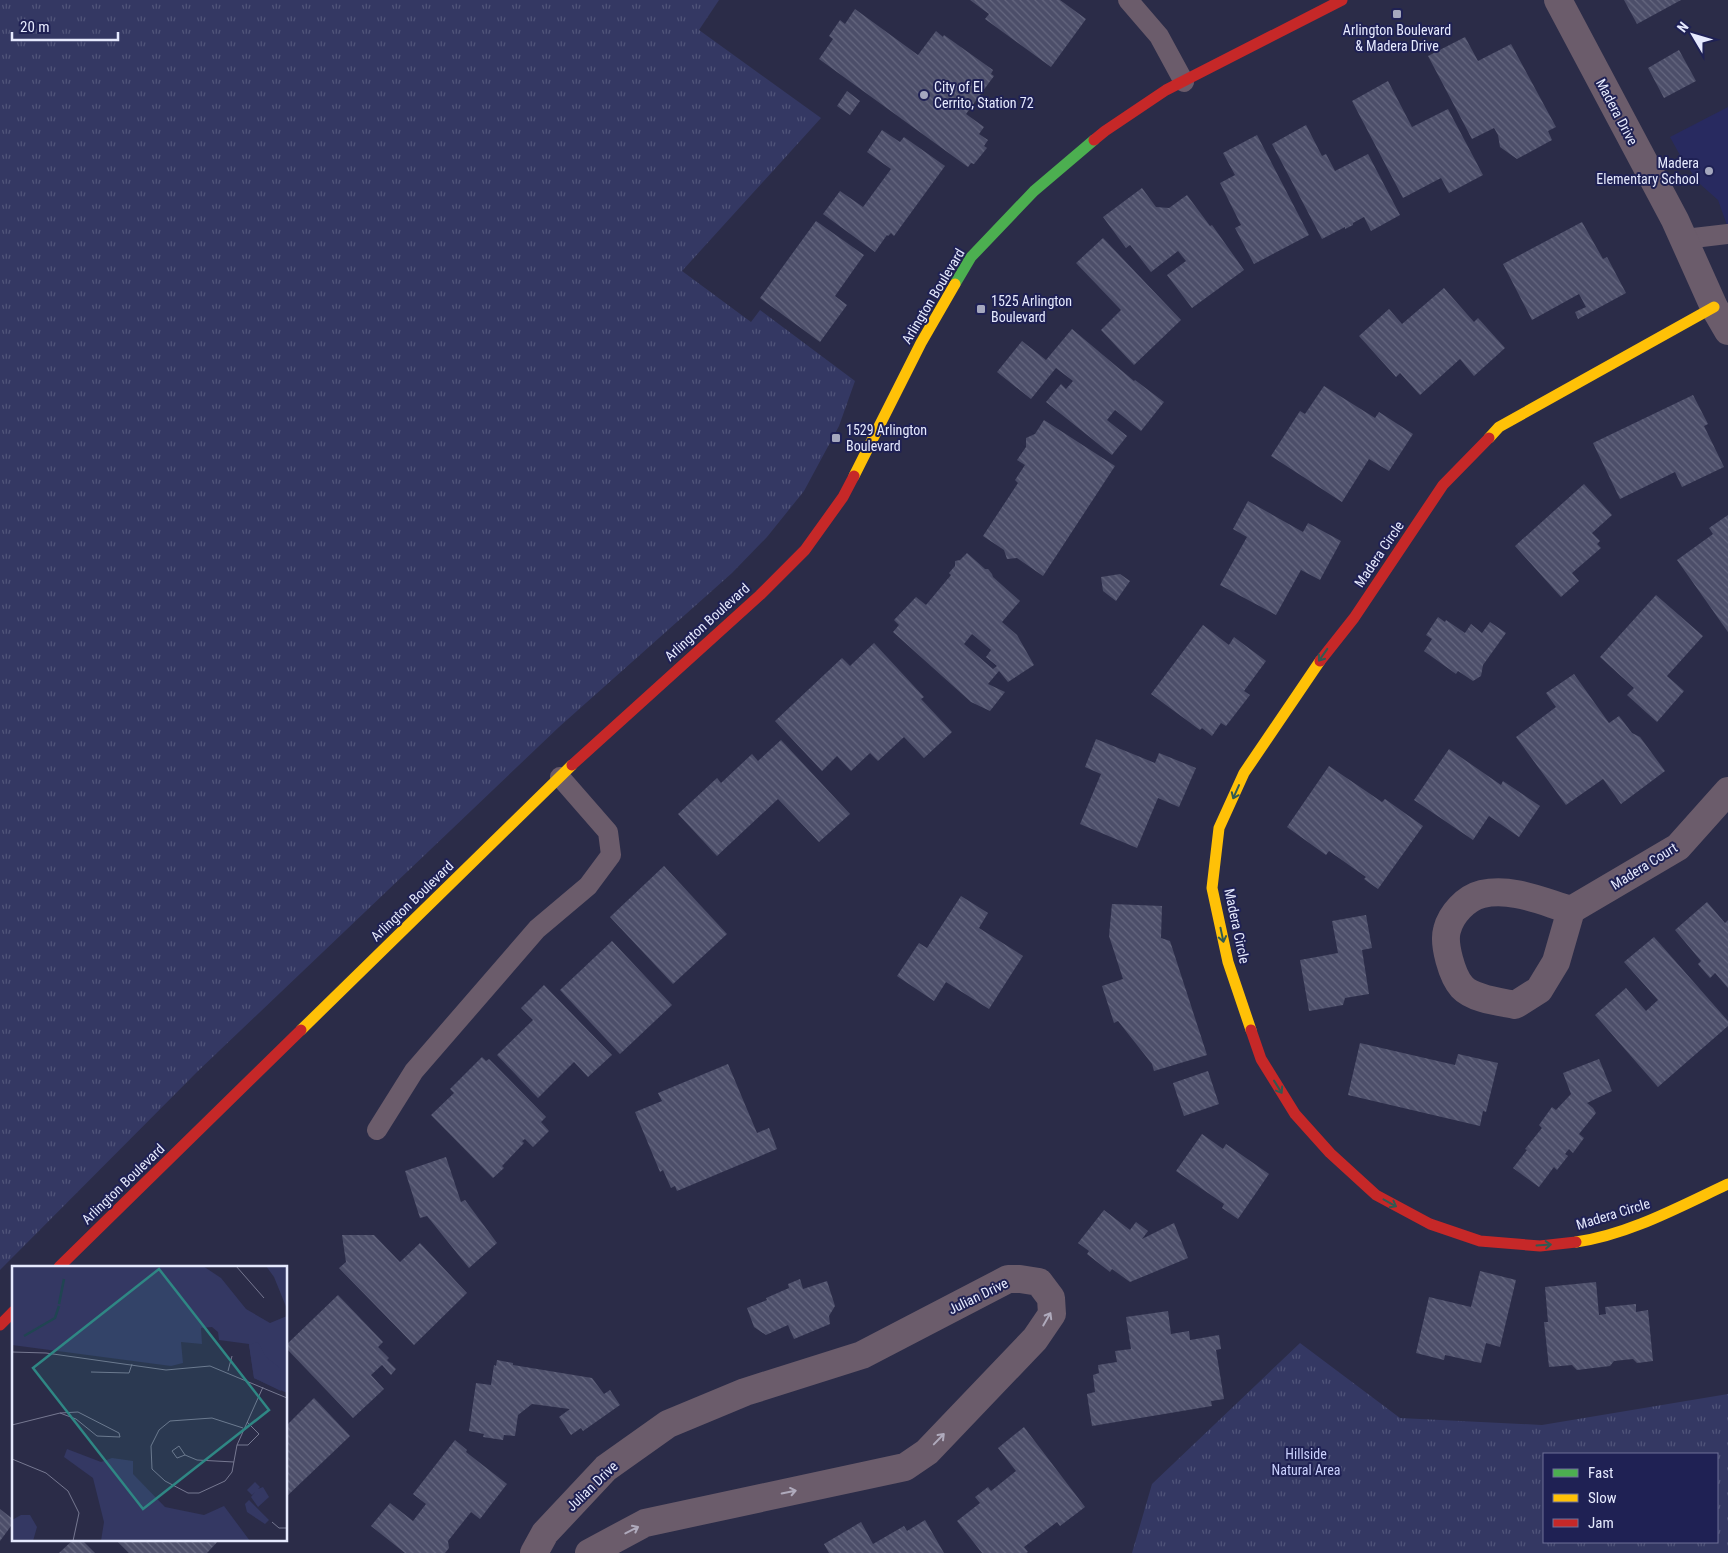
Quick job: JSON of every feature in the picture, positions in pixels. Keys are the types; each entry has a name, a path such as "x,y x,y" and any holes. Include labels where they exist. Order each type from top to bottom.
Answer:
{"main road":[{"name":"Arlington Boulevard","path":"60,1266 589,748 760,595 805,550 843,497 921,343 971,258 1034,191 1105,131 1166,90 1342,0"},
{"name":"Madera Circle","path":"1714,307 1499,427 1443,485 1354,618 1327,650 1244,773 1219,828 1212,888 1228,962 1260,1059 1295,1114 1330,1153 1376,1195 1430,1224 1480,1241 1540,1246 1590,1240 1649,1221 1728,1184"},
{"path":"0,1325 12,1313"}],"street":[{"name":"Madera Drive","path":"1558,0 1684,239 1714,307 1728,332"},
{"name":"Madera Court","path":"1571,910 1678,846 1728,790"},
{"path":"1510,892 1571,910 1556,962 1539,990 1515,1005 1483,999 1462,988 1448,962 1446,931 1460,905 1482,894 1510,892"},
{"name":"Julian Drive","path":"534,1553 545,1533 606,1468 668,1424 745,1392 862,1354 1008,1279 1039,1282 1051,1298 1052,1314 1035,1339 927,1452 905,1467 645,1523 589,1553"}],"lane":[{"path":"1128,0 1159,36 1184,82"},
{"path":"1684,239 1728,234"},
{"path":"377,1130 414,1071 537,929 588,886 611,855 608,832 560,777"}],"shaded area":[{"name":"Madera Elementary School","path":"1728,107 1728,228 1718,200 1700,184 1682,159 1670,137"}],"green space":[{"path":"0,0 719,0 699,30 821,118 682,271 751,322 760,310 855,381 839,426 804,491 767,537 732,573 559,727 198,1071 0,1270"},
{"name":"Hillside Natural Area","path":"1300,1343 1400,1418 1542,1425 1728,1394 1728,1553 1132,1553 1152,1484"}],"building":[{"path":"970,0 1060,0 1086,19 1051,67 985,19 989,14"},
{"path":"1624,0 1681,0 1637,24"},
{"name":"City of El Cerrito, Station 72","path":"855,9 918,55 936,31 993,70 991,74 994,76 966,114 984,127 979,134 988,140 984,146 987,148 974,164 971,163 968,167 819,59 833,39 829,36 840,20 845,24"},
{"path":"1465,37 1478,61 1511,44 1556,127 1548,131 1552,140 1517,159 1500,147 1498,135 1494,128 1472,139 1428,56"},
{"path":"1679,50 1696,81 1664,98 1648,68"},
{"path":"1388,81 1412,127 1448,109 1483,175 1449,193 1441,178 1403,198 1352,101"},
{"path":"847,91 860,101 850,115 837,106"},
{"path":"1306,125 1322,156 1326,154 1335,171 1368,154 1400,215 1371,231 1364,217 1353,223 1353,225 1322,239 1272,144"},
{"path":"882,130 900,142 904,137 945,166 894,236 891,233 887,235 875,252 823,214 840,191 863,207 891,169 867,152"},
{"path":"1257,135 1309,235 1254,264 1235,228 1241,225 1220,183 1235,175 1223,153"},
{"path":"1142,188 1156,207 1169,208 1187,195 1210,226 1212,225 1244,270 1192,308 1167,275 1186,261 1178,251 1151,272 1130,245 1126,248 1103,217"},
{"path":"816,221 864,255 835,296 847,305 820,342 760,298"},
{"path":"1582,222 1603,259 1607,257 1626,293 1578,319 1575,312 1586,307 1579,294 1532,320 1503,264"},
{"path":"1103,238 1181,320 1134,365 1101,330 1121,310 1076,263"},
{"path":"1444,288 1474,322 1478,318 1505,348 1474,376 1460,359 1420,395 1400,373 1396,377 1359,336 1389,309 1402,324"},
{"path":"1072,329 1134,381 1164,402 1141,431 1115,410 1107,420 1127,436 1112,455 1046,402 1061,384 1066,389 1073,381 1056,368 1031,399 997,372 1022,341 1046,360"},
{"path":"1324,386 1375,418 1379,412 1413,434 1389,471 1369,459 1342,502 1271,456 1300,411 1305,414"},
{"path":"1693,395 1708,424 1704,426 1724,467 1682,487 1675,472 1620,499 1593,443"},
{"path":"1044,420 1115,466 1043,576 1017,558 1007,559 1004,550 983,536 1018,483 1015,480 1025,465 1017,460 1026,447 1026,438 1035,434"},
{"path":"1584,484 1612,515 1592,533 1600,541 1597,544 1601,548 1572,573 1579,581 1561,597 1515,546"},
{"path":"1248,501 1303,532 1308,523 1341,541 1320,580 1301,570 1276,615 1220,585 1247,537 1233,529"},
{"path":"1728,515 1728,632 1677,560 1713,534 1709,528"},
{"path":"967,553 985,569 988,569 993,577 1020,601 1002,622 1017,635 1034,665 1008,682 999,671 988,684 1005,692 990,711 971,702 893,632 899,625 894,620 916,597 926,605 951,575 949,573 955,566 955,561 960,560","holes":["972,634 991,650 986,657 997,666 993,669 964,644"]},
{"path":"1120,574 1130,581 1116,601 1103,591 1101,577"},
{"path":"1656,595 1703,636 1667,676 1684,691 1657,722 1627,695 1634,688 1600,657"},
{"path":"1438,617 1465,633 1471,624 1482,633 1490,622 1506,633 1483,665 1481,676 1473,681 1458,671 1456,674 1424,651 1432,639 1426,635"},
{"path":"1203,625 1229,645 1234,637 1266,661 1244,691 1250,695 1226,726 1221,723 1212,736 1202,728 1200,730 1151,694"},
{"path":"874,643 924,697 921,699 952,732 924,758 904,737 878,761 870,753 851,771 837,756 822,771 775,721 842,658 850,666"},
{"path":"1574,674 1609,723 1619,716 1632,733 1640,737 1665,771 1621,804 1603,779 1566,805 1516,737 1556,707 1546,693"},
{"path":"1096,739 1155,763 1159,753 1196,768 1179,807 1158,798 1137,848 1080,824 1101,774 1085,767"},
{"path":"781,740 850,814 819,842 778,799 717,856 678,814 717,778 721,783 752,754 758,761"},
{"path":"1449,749 1501,785 1503,781 1540,806 1519,837 1489,816 1473,840 1414,800"},
{"path":"1329,766 1382,802 1385,799 1423,826 1378,889 1364,879 1366,877 1329,851 1326,855 1287,827"},
{"path":"664,866 727,934 673,984 610,917"},
{"path":"961,896 988,913 979,928 1023,956 989,1009 946,982 934,1001 897,976 919,943 927,948"},
{"path":"1707,902 1725,923 1728,920 1728,988 1715,973 1710,978 1698,964 1701,961 1675,930"},
{"path":"1112,904 1162,906 1161,938 1170,941 1207,1055 1154,1071 1152,1064 1118,1021 1114,1023 1102,986 1123,979 1109,936"},
{"path":"1366,915 1372,948 1362,950 1369,994 1345,998 1343,1005 1309,1011 1300,960 1338,953 1332,921"},
{"path":"1654,937 1728,1021 1728,1026 1658,1087 1595,1015 1626,988 1646,1011 1658,1000 1624,962"},
{"path":"612,941 672,1005 620,1054 560,990"},
{"path":"544,985 612,1055 588,1077 574,1062 538,1098 497,1055 533,1020 521,1008"},
{"path":"1360,1043 1455,1065 1458,1054 1498,1063 1486,1112 1483,1111 1480,1126 1348,1095"},
{"path":"482,1057 486,1061 489,1059 546,1117 541,1122 549,1131 533,1147 525,1139 522,1141 524,1143 502,1166 504,1168 493,1178 431,1115 454,1093 450,1089"},
{"path":"1599,1059 1612,1091 1587,1103 1596,1113 1579,1134 1584,1138 1573,1153 1569,1149 1565,1154 1568,1156 1557,1170 1554,1167 1539,1187 1513,1168 1542,1128 1539,1125 1552,1107 1556,1110 1571,1094 1563,1073"},
{"path":"728,1064 757,1133 769,1128 777,1149 677,1191 675,1186 671,1188 663,1170 660,1172 635,1112 662,1101 658,1093"},
{"path":"1208,1071 1219,1104 1184,1116 1173,1083"},
{"path":"1202,1134 1223,1149 1226,1144 1269,1174 1238,1219 1222,1208 1224,1204 1176,1171"},
{"path":"446,1157 461,1202 465,1200 497,1243 469,1268 427,1216 420,1218 405,1171"},
{"path":"1104,1210 1130,1230 1136,1222 1148,1231 1142,1239 1174,1223 1188,1258 1130,1282 1112,1269 1110,1272 1087,1254 1089,1251 1078,1243"},
{"path":"342,1235 374,1235 400,1262 420,1243 467,1293 414,1345 339,1268 346,1262"},
{"path":"1480,1271 1516,1280 1500,1347 1486,1343 1481,1363 1445,1355 1444,1360 1416,1353 1429,1297 1471,1307"},
{"path":"800,1279 803,1289 827,1281 835,1306 829,1316 830,1324 794,1339 788,1325 766,1335 754,1327 747,1308 789,1288 788,1284"},
{"path":"1596,1282 1599,1315 1606,1314 1605,1307 1636,1304 1636,1312 1648,1310 1653,1361 1637,1363 1633,1359 1614,1361 1610,1366 1577,1370 1572,1365 1549,1367 1544,1322 1548,1322 1545,1287"},
{"path":"338,1295 383,1342 378,1347 389,1358 387,1360 396,1369 391,1375 382,1365 371,1375 384,1389 353,1418 288,1350 288,1343"},
{"path":"1168,1311 1171,1334 1189,1331 1190,1340 1219,1335 1221,1349 1216,1350 1224,1399 1211,1401 1212,1406 1092,1426 1087,1394 1095,1392 1093,1375 1099,1373 1098,1365 1117,1362 1115,1351 1131,1349 1126,1317"},
{"path":"497,1360 513,1363 513,1365 592,1378 604,1394 610,1390 620,1405 583,1431 581,1428 571,1435 559,1417 570,1409 532,1404 518,1415 515,1436 504,1435 503,1440 483,1437 484,1434 469,1431 476,1383 491,1385 494,1365 496,1366"},
{"path":"314,1398 350,1436 288,1495 288,1424"},
{"path":"1024,1427 1085,1507 1060,1526 1057,1522 1024,1547 1028,1552 1026,1553 982,1553 957,1521 980,1503 975,1497 988,1487 991,1491 1016,1471 998,1448"},
{"path":"455,1440 467,1450 466,1452 507,1484 480,1519 471,1512 448,1541 449,1548 445,1553 405,1553 371,1526 390,1503 413,1521 426,1504 413,1494"},
{"path":"0,1509 12,1518 12,1525 0,1541"},
{"path":"925,1520 944,1553 829,1553 824,1544 861,1522 873,1544 904,1526 907,1531"},
{"path":"73,1540 82,1540 95,1553 59,1553"},
{"path":"116,1540 219,1540 207,1553 129,1553"}],"traffic: fast":[{"path":"955,284 971,257 1034,191 1094,140"}],"traffic: slow":[{"path":"854,476 921,343 955,284"},
{"path":"1489,438 1499,427 1714,307"},
{"path":"1251,1030 1228,962 1212,888 1219,828 1244,773 1320,661"},
{"path":"301,1030 572,765"},
{"path":"1576,1242 1615,1233 1635,1226 1728,1184"}],"traffic: jam":[{"path":"1094,140 1166,90 1342,0"},
{"path":"1320,661 1354,618 1443,485 1489,438"},
{"path":"572,765 760,595 805,550 843,497 854,476"},
{"path":"60,1266 301,1030"},
{"path":"1251,1030 1261,1059 1295,1114 1330,1153 1376,1195 1430,1224 1480,1241 1540,1246 1576,1242"},
{"path":"0,1325 12,1313"}],"place":[{"name":"Arlington Boulevard & Madera Drive","path":"1397,14"},
{"name":"City of El Cerrito, Station 72","path":"924,95"},
{"name":"Madera Elementary School","path":"1709,171"},
{"name":"1525 Arlington Boulevard","path":"981,309"},
{"name":"1529 Arlington Boulevard","path":"836,438"}]}
